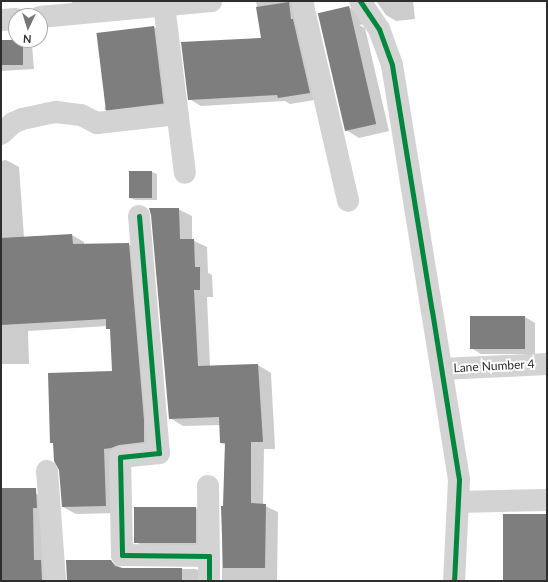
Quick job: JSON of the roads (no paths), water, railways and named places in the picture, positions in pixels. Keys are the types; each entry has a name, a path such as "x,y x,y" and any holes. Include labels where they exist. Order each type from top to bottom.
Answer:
{"street":[{"path":"48,16 136,4 164,5 211,1"},
{"path":"302,1 348,201"},
{"path":"360,1 379,29 392,65 442,369 459,480 454,581"},
{"path":"164,5 185,173"},
{"path":"1,134 13,122 56,112 81,115 97,123 177,114"},
{"path":"139,216 159,453 120,457 122,555 208,556"},
{"name":"Lane Number 4","path":"442,369 547,364"},
{"path":"47,471 55,581"},
{"path":"208,486 209,581"},
{"path":"458,502 547,500"}]}
